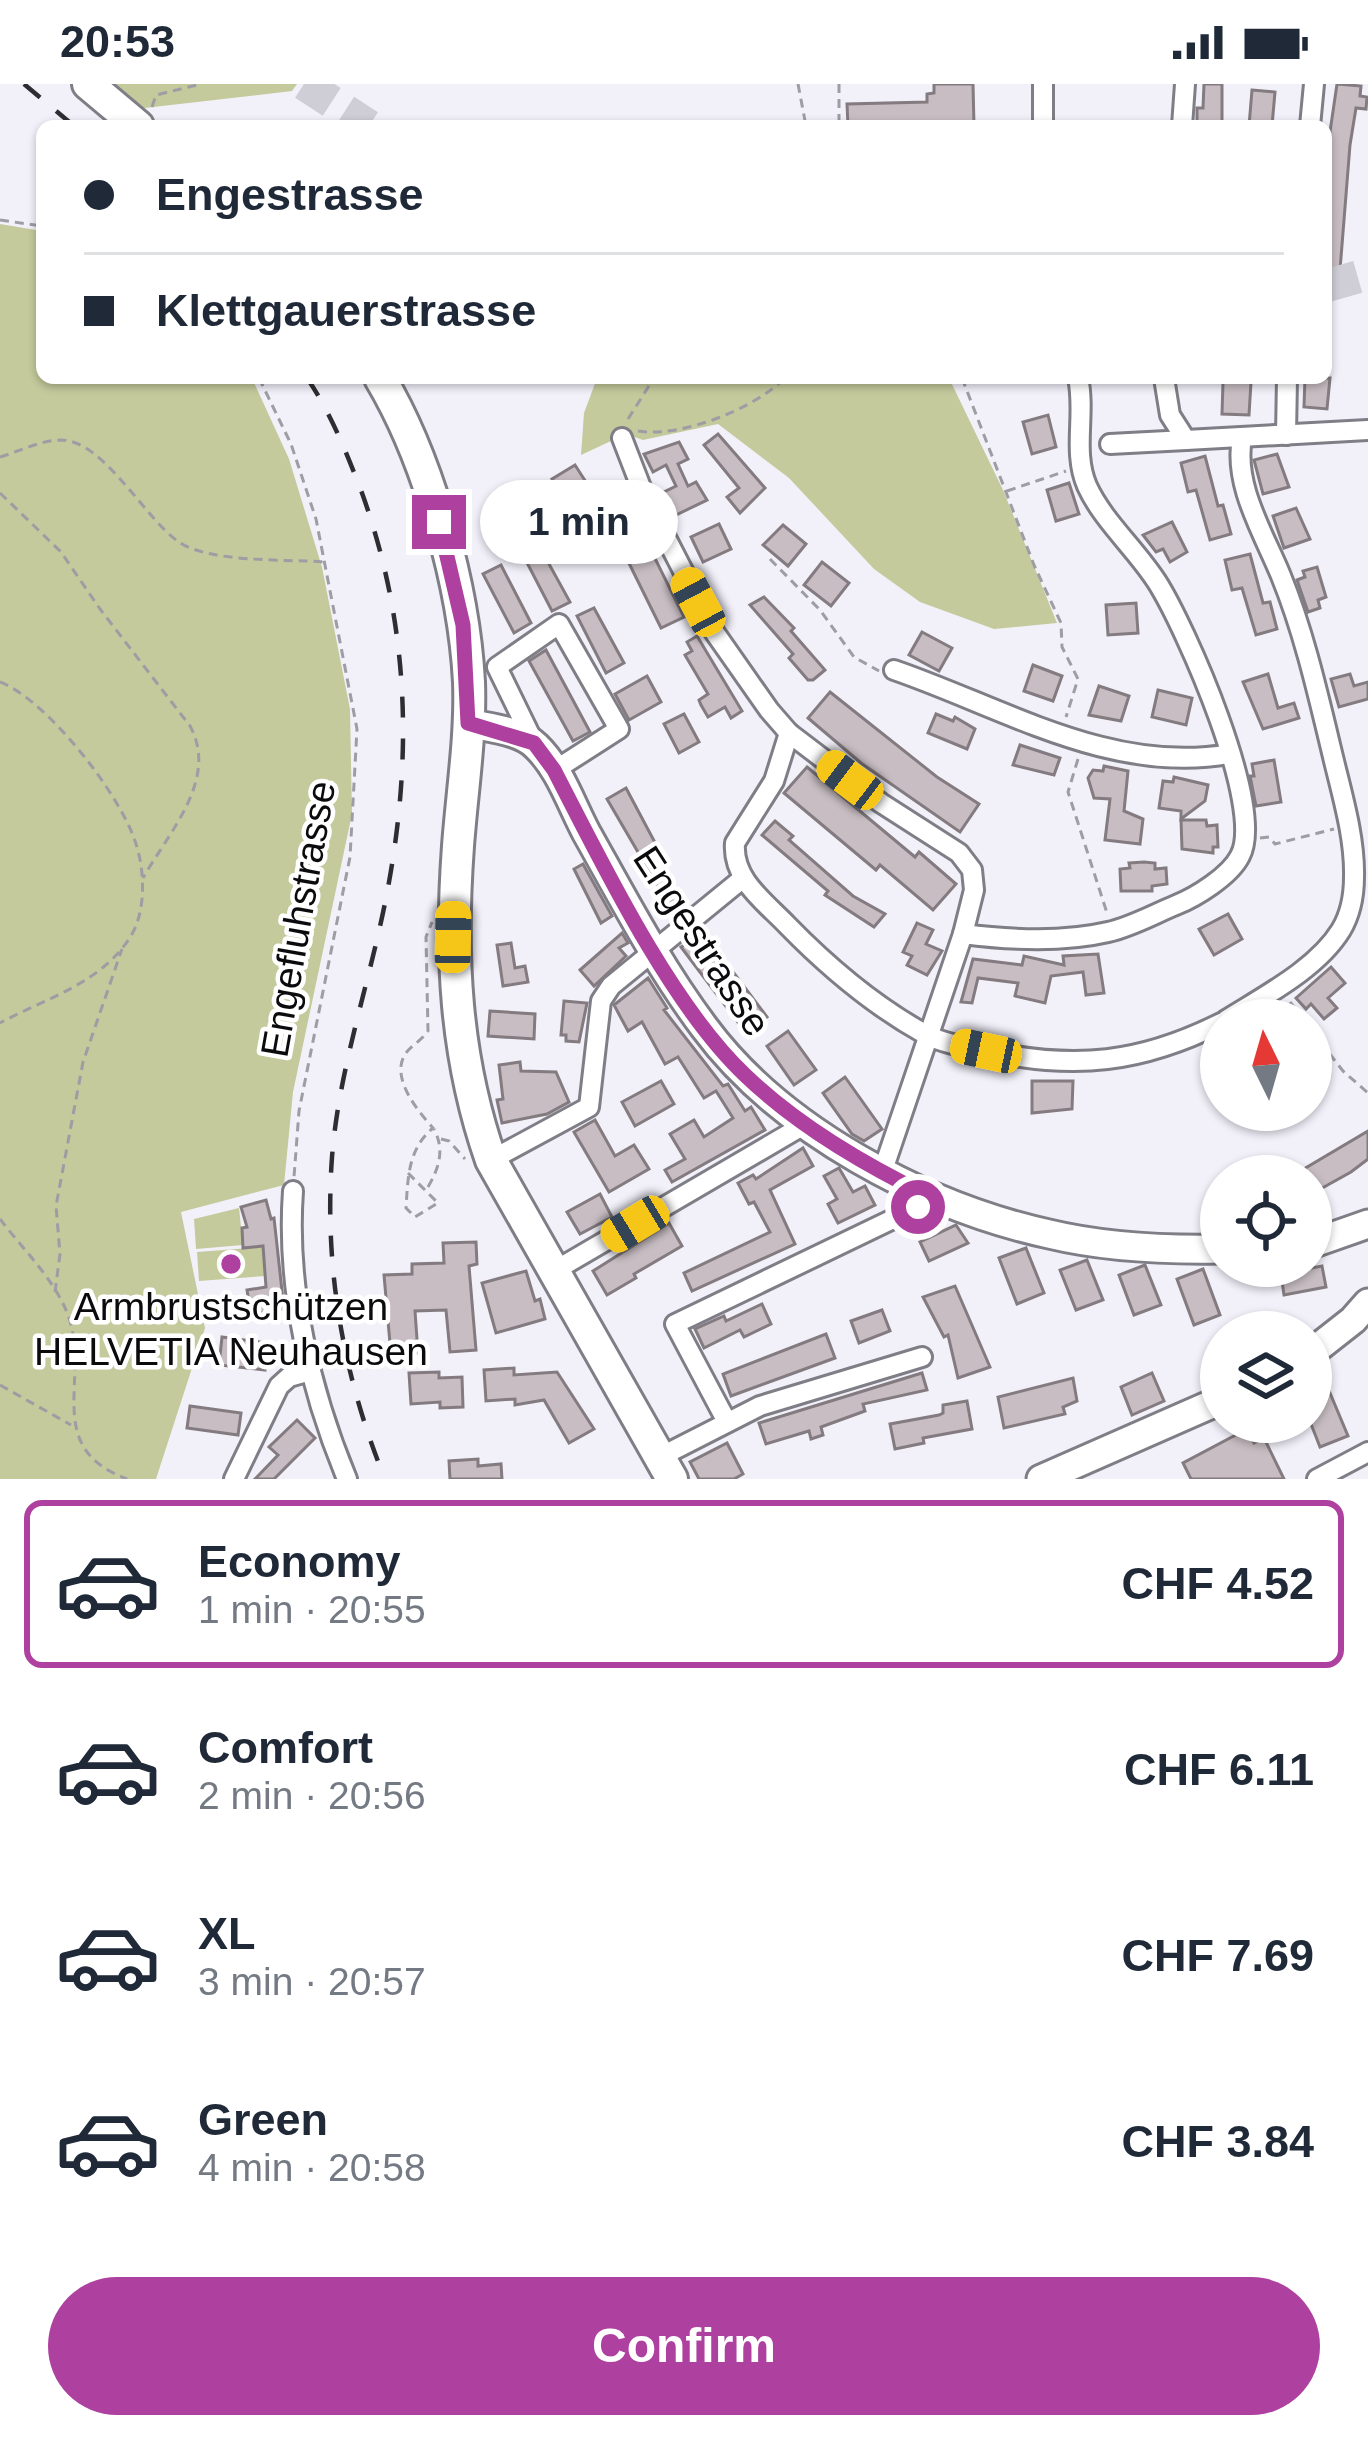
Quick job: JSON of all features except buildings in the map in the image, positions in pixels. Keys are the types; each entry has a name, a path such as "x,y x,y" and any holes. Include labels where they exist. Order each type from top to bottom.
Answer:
{"main road":[{"path":"88,84 140,120"},
{"path":"383,384 402,417 433,498 463,625 468,723 453,981 484,1161 554,1271 666,1468"}],"street":[{"path":"1043,84 1043,120"},
{"path":"1182,120 1185,84"},
{"path":"1311,120 1314,84"},
{"path":"963,934 1041,940 1113,931 1186,901 1224,874 1240,856 1244,840 1243,812 1214,703 1176,615 1155,578 1093,497 1080,466 1078,384"},
{"path":"1166,384 1182,436"},
{"path":"1286,434 1287,384"},
{"path":"1110,444 1182,436 1241,438 1368,430"},
{"path":"623,434 644,495 715,633 789,734 881,803 959,853 972,870 974,890 963,934 882,1173"},
{"path":"1241,438 1238,457 1244,485 1284,583 1315,681 1355,874 1353,899 1340,931 1317,956 1259,999"},
{"name":"Engestrasse","path":"554,770 619,729 559,624 497,667 534,743 554,770 653,949 706,1030 742,1072 804,1124 929,1196 1049,1234 1200,1247"},
{"path":"894,670 1083,740 1178,760 1229,754"},
{"path":"468,723 534,743"},
{"path":"789,734 774,781 735,843 734,853 742,879 800,939 856,986 927,1036 1028,1060 1118,1060 1200,1032"},
{"path":"484,1161 589,1107 602,1001 611,986 742,879"},
{"path":"554,1271 804,1124"},
{"path":"292,1191 295,1269 310,1371 347,1479"},
{"path":"727,1422 675,1324 918,1207 929,1196"},
{"path":"1332,1237 1368,1224"},
{"path":"1332,1336 1368,1303"},
{"path":"666,1468 727,1422 760,1406 922,1358"},
{"path":"234,1479 279,1386 310,1371"},
{"path":"1041,1479 1200,1409"},
{"path":"1317,1479 1368,1452"}],"path":[{"path":"144,120 156,95 201,84"},
{"path":"799,84 805,120"},
{"path":"838,84 839,120"},
{"path":"0,220 36,225"},
{"name":"Engefluhstrasse","path":"262,384 304,480 326,562 357,729 355,813 341,909 298,1111 292,1191"},
{"path":"623,434 651,384"},
{"path":"623,434 709,423 779,384"},
{"path":"964,384 1061,623 1062,646 1078,679 1061,734"},
{"path":"0,458 46,442 74,442 98,458 180,543 207,553 326,562"},
{"path":"1006,492 1080,466"},
{"path":"0,493 61,552 201,746 201,769 193,791 143,878 133,934 92,976 59,998 0,1023"},
{"path":"770,559 820,610 863,665 874,671 894,670"},
{"path":"0,682 47,716 85,760 135,839 143,878"},
{"path":"1083,740 1068,792 1113,931"},
{"path":"1244,840 1269,837 1275,844 1348,827"},
{"path":"427,1190 440,1167 439,1139 416,1108 402,1070 405,1054 428,1031 426,937 439,906 454,908"},
{"path":"55,1292 60,1254 56,1206 83,1062 123,946"},
{"path":"1278,987 1287,999"},
{"path":"1332,1057 1368,1093"},
{"path":"408,1172 438,1203 415,1216 406,1208 408,1172 417,1141 433,1128"},
{"path":"439,1139 449,1141 468,1163 484,1161"},
{"path":"0,1219 55,1292 72,1330 74,1427 89,1460 127,1479"},
{"path":"0,1384 74,1427"}],"green space":[{"path":"109,84 297,84 292,91 136,109"},
{"path":"0,224 36,230 36,384 255,384 289,459 322,567 350,709 352,814 293,1092 284,1185 181,1212 205,1328 156,1479 0,1479"},
{"path":"595,384 952,384 1003,490 1057,623 994,629 920,602 874,569 789,478 718,424 643,440 626,434 581,455 584,413"},
{"path":"239,1208 243,1245 196,1249 194,1219"},
{"name":"Armbrustschützen HELVETIA Neuhausen","path":"262,1247 265,1276 199,1281 197,1252"}],"tunnel":[{"path":"304,84 360,120"},
{"path":"1332,284 1368,274"}],"railway":[{"path":"24,84 67,120"},
{"path":"311,384 344,449 378,543 390,593 402,694 395,846 341,1091 330,1198 340,1321 358,1401 385,1479"}],"place":[{"name":"Armbrustschützen HELVETIA Neuhausen","path":"231,1264"}],"route":[{"path":"439,522 463,625 468,723 534,743 554,770 680,993 742,1072 804,1124 929,1196 918,1207"}]}
